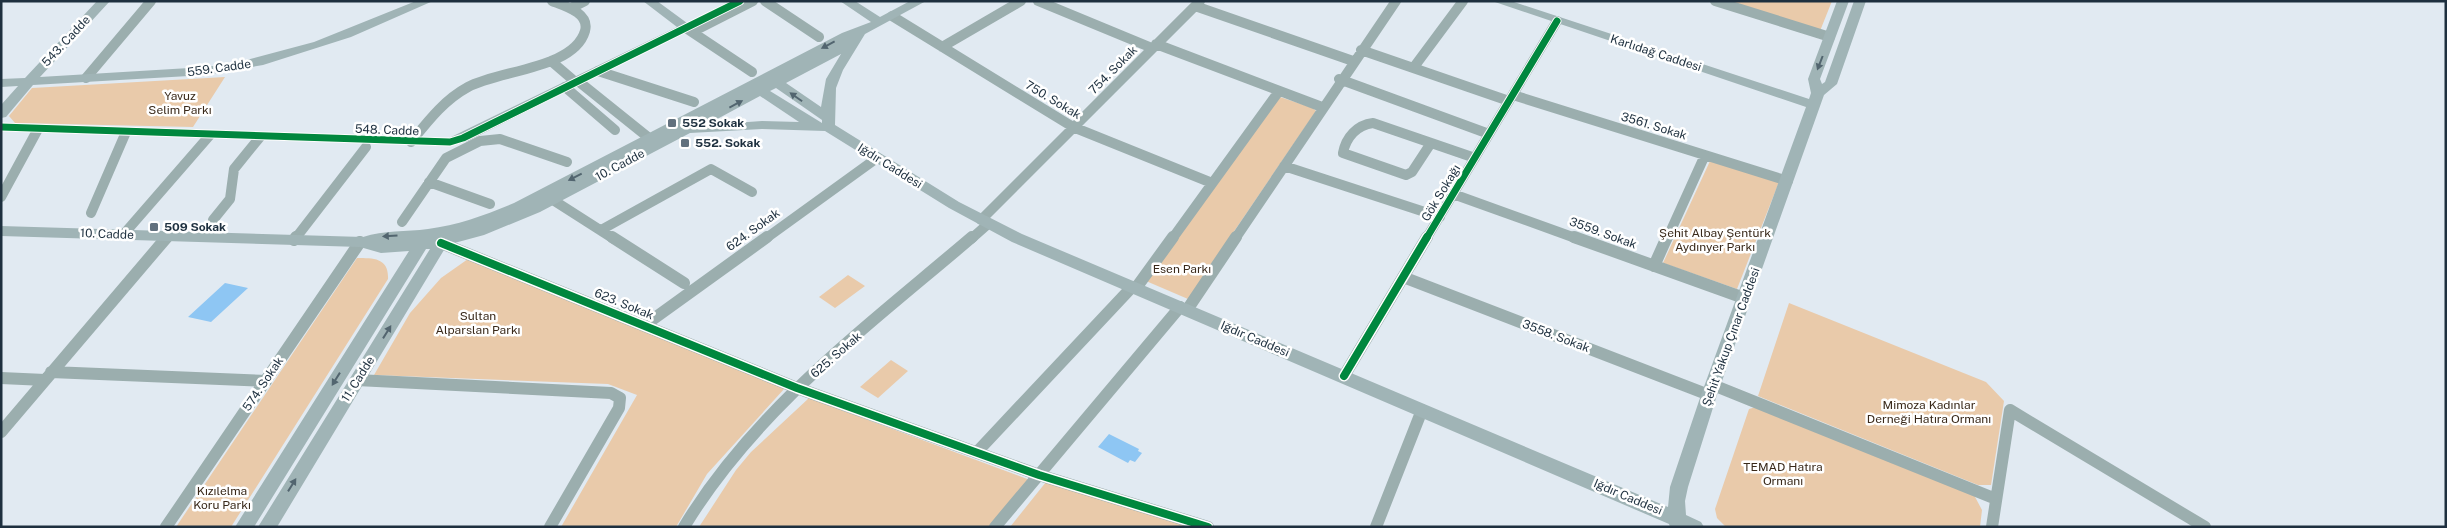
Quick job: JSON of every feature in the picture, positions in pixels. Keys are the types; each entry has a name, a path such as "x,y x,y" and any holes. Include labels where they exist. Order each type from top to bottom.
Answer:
{"main road":[{"name":"543. Cadde","path":"29,82 56,50 104,1"},
{"name":"559. Cadde","path":"1,82 29,82 206,71 257,63 333,40 427,1"},
{"path":"650,1 689,30"},
{"name":"548. Cadde","path":"1,127 450,142 476,137 572,83 689,30 740,1"},
{"path":"846,1 880,22"},
{"name":"10. Cadde","path":"434,239 519,206 754,83 772,80 858,37 880,22 920,1"},
{"name":"Karlıdağ Caddesi","path":"1498,1 1816,99"},
{"path":"1816,99 1814,79 1843,1"},
{"path":"1816,99 1831,84 1860,1"},
{"path":"684,131 762,125 824,124 825,102 831,80 858,37"},
{"name":"Iğdır Caddesi","path":"772,80 824,124"},
{"path":"1,114 29,82"},
{"name":"10. Cadde","path":"1,231 362,242 373,248 434,239 495,227 553,200 684,131 754,83"},
{"name":"Iğdır Caddesi","path":"754,83 984,222 1678,522 1695,527"},
{"name":"Şehit Yakup Çınar Caddesi","path":"1678,522 1677,494 1711,390 1816,99"},
{"name":"11. Cadde","path":"267,527 357,380 434,239"},
{"name":"11. Cadde","path":"244,527 434,239"}],"street":[{"path":"86,78 150,1"},
{"path":"411,142 434,112 462,90 491,76 551,62 575,47 585,34 584,22 571,8 552,1"},
{"path":"571,8 585,1"},
{"path":"753,1 689,30 754,83"},
{"path":"765,1 819,37"},
{"path":"942,47 1021,1"},
{"path":"1038,1 1154,46 1322,107"},
{"path":"995,527 1183,308 1284,166 1339,79 1396,1"},
{"path":"1414,68 1463,1"},
{"path":"1714,1 1830,37"},
{"path":"1198,4 1353,61"},
{"name":"754. Sokak","path":"984,222 1073,127 1198,4"},
{"name":"750. Sokak","path":"892,16 1073,127 1212,183"},
{"name":"Gök Sokağı","path":"1344,376 1558,21"},
{"name":"3561. Sokak","path":"1361,50 1511,98 1788,181"},
{"path":"551,62 616,130"},
{"path":"598,71 694,102"},
{"path":"1339,79 1489,134"},
{"path":"572,83 650,138"},
{"path":"977,452 1134,288 1279,91"},
{"path":"1431,143 1412,172 1406,175 1343,153 1343,148 1358,127 1365,123 1373,123 1475,158"},
{"path":"1,196 38,129"},
{"path":"91,213 126,132"},
{"path":"123,235 210,135"},
{"path":"213,220 230,200 234,168 260,137"},
{"path":"402,222 446,158 476,137 498,138 568,162"},
{"path":"294,240 366,147"},
{"path":"1654,266 1706,155"},
{"name":"624. Sokak","path":"645,325 878,158"},
{"path":"1284,166 1440,217"},
{"path":"601,230 711,169 752,192"},
{"path":"429,182 490,204"},
{"name":"3559. Sokak","path":"1453,194 1744,298"},
{"path":"553,200 684,283"},
{"name":"625. Sokak","path":"684,527 722,469 749,436 797,388 984,222"},
{"path":"1,432 168,236"},
{"name":"623. Sokak","path":"434,239 797,388 1038,475 1208,527"},
{"name":"574. Sokak","path":"166,527 362,242"},
{"name":"3558. Sokak","path":"1403,277 1711,390 1996,500"},
{"path":"1,378 48,376 266,381"},
{"path":"357,380 611,392 620,398 619,408 550,527"},
{"path":"1376,527 1422,410"},
{"path":"1992,527 2010,410 2205,527"}],"green space":[{"path":"1725,1 1832,1 1820,31"},
{"name":"Yavuz Selim Parkı","path":"225,77 193,127 15,123 9,116 32,88"},
{"name":"Esen Parkı","path":"1280,97 1313,108 1316,111 1188,299 1146,281"},
{"name":"Şehit Albay Şentürk Aydınyer Parkı","path":"1710,161 1779,182 1737,289 1663,263"},
{"name":"Kızılelma Koru Parkı","path":"357,258 375,259 383,263 388,272 388,279 231,527 176,527"},
{"name":"Sultan Alparslan Parkı","path":"468,259 785,388 707,474 676,527 561,527 637,395 608,384 374,375 410,313 441,278"},
{"path":"848,275 865,286 835,308 819,297"},
{"name":"Mimoza Kadınlar Derneği Hatıra Ormanı","path":"1789,303 1986,382 2004,401 1991,485 1978,485 1758,396"},
{"path":"891,360 908,371 878,398 860,387"},
{"path":"809,398 1030,480 990,527 699,527 736,470 751,452"},
{"name":"TEMAD Hatıra Ormanı","path":"1756,407 1974,495 1982,510 1980,527 1726,527 1717,518 1715,509 1749,409"},
{"path":"1046,482 1192,527 1010,527"}],"water":[{"path":"225,283 248,288 211,322 188,317"},
{"path":"1109,434 1139,449 1138,451 1142,453 1135,462 1130,460 1128,463 1098,447"}],"cycle path":[{"path":"1,127 450,142 463,138 740,1"},
{"path":"1344,376 1557,21"},
{"path":"441,243 797,388 1039,475 1208,527"}],"place":[{"name":"552 Sokak","path":"672,123"},
{"name":"552. Sokak","path":"685,143"},
{"name":"509 Sokak","path":"154,227"}]}
